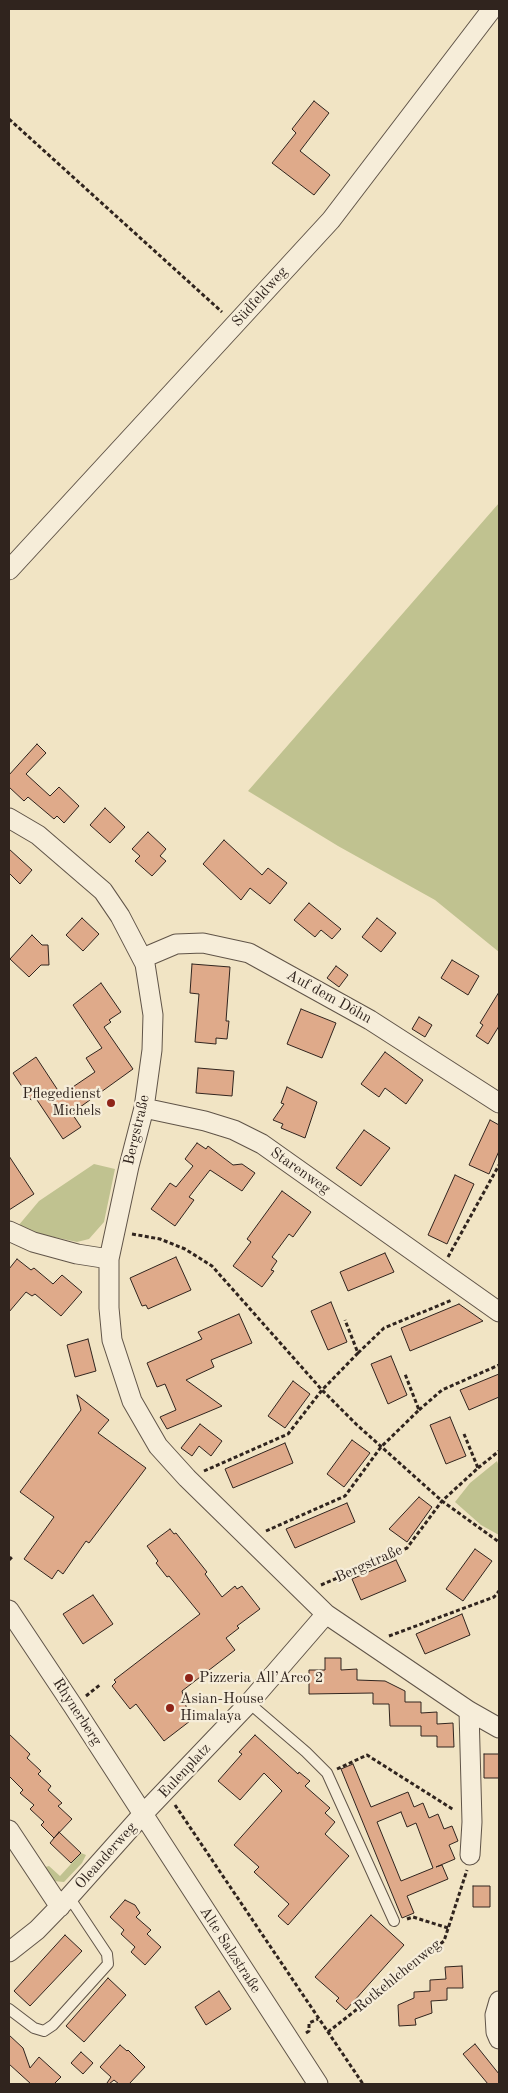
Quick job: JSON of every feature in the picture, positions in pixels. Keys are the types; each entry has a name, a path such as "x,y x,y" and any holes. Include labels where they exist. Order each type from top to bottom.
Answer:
{"street":[{"name":"Südfeldweg","path":"9,570 331,220 492,9"},
{"name":"Bergstraße","path":"9,818 38,835 103,891 120,916 143,958 153,1015 152,1050 144,1108 128,1166 109,1259 109,1308 112,1340 132,1401 158,1446 187,1478 326,1614 469,1711 499,1728"},
{"name":"Auf dem Döhn","path":"143,958 176,944 204,943 249,953 370,1020 499,1103"},
{"name":"Starenweg","path":"144,1108 205,1121 234,1130 262,1144 499,1312"},
{"path":"9,1231 33,1242 77,1254 109,1259"},
{"name":"Rhynerberg","path":"9,1610 143,1814"},
{"name":"Eulenplatz","path":"143,1814 166,1792 249,1702 326,1614"},
{"path":"469,1711 472,1822 470,1855"},
{"name":"Oleanderweg","path":"9,1952 30,1936 65,1902 143,1814"},
{"name":"Alte Salzstraße","path":"143,1814 318,2084"},
{"path":"9,1830 65,1902"},
{"path":"499,2001 495,2015 496,2032 499,2039"}],"lane":[{"path":"249,1702 327,1773 394,1921"},
{"name":"Oleanderweg","path":"9,2009 34,2028 44,2031 53,2025 108,1964 106,1954 65,1902"}],"path":[{"path":"9,119 236,324"},
{"path":"440,1271 499,1165"},
{"path":"116,1230 160,1239 185,1249 212,1266 322,1390 381,1448 442,1501 499,1542"},
{"path":"187,1478 288,1434 322,1390 384,1328 470,1292"},
{"path":"345,1320 358,1353"},
{"path":"246,1537 267,1530 345,1496 381,1448 442,1390 499,1365"},
{"path":"405,1374 420,1410"},
{"path":"464,1434 478,1468"},
{"path":"442,1501 499,1451"},
{"name":"Bergstraße","path":"304,1592 407,1548 442,1501"},
{"path":"370,1644 494,1597 499,1591"},
{"path":"92,1692 101,1684"},
{"path":"327,1773 367,1755 472,1822"},
{"path":"166,1792 363,2084"},
{"name":"Rotkehlchenweg","path":"328,2032 444,1942 470,1855"},
{"path":"394,1921 413,1917 448,1928"}],"green space":[{"path":"499,503 499,952 435,900 338,846 248,791"},
{"path":"94,1164 115,1169 104,1222 89,1239 77,1242 40,1234 18,1226 39,1201"},
{"path":"497,1461 499,1467 499,1535 481,1525 455,1502 470,1483"},
{"path":"81,1853 86,1855 82,1863 64,1882 53,1881 43,1870 49,1866 60,1876"}],"building":[{"path":"314,101 329,113 300,151 330,175 314,195 272,163 296,133 292,129"},
{"path":"37,744 46,753 26,774 50,796 59,787 79,806 64,823 57,816 54,819 28,797 24,801 9,787 9,775"},
{"path":"105,808 125,827 110,843 90,825"},
{"path":"148,832 166,849 160,856 166,861 152,876 135,861 140,856 132,849"},
{"path":"224,840 262,875 268,868 287,883 270,904 250,888 241,900 203,864"},
{"path":"9,849 32,870 20,884 9,873"},
{"path":"309,903 341,929 332,939 321,930 315,937 294,920"},
{"path":"82,918 99,934 83,951 66,935"},
{"path":"377,918 396,933 381,952 362,937"},
{"path":"32,935 42,945 48,945 49,965 41,965 29,977 10,959"},
{"path":"452,960 479,976 468,995 441,978"},
{"path":"192,964 230,967 226,1021 229,1021 227,1039 216,1038 216,1044 195,1042 199,994 190,993"},
{"path":"336,966 348,975 339,987 327,978"},
{"path":"101,983 121,1012 109,1020 111,1022 104,1027 133,1069 76,1110 77,1112 73,1115 81,1127 63,1139 35,1097 31,1100 13,1073 36,1057 61,1095 95,1072 86,1058 102,1048 73,1005"},
{"path":"499,992 499,1026 488,1044 476,1036 483,1025 480,1023"},
{"path":"301,1009 336,1023 322,1058 287,1044"},
{"path":"419,1017 432,1025 425,1037 412,1029"},
{"path":"385,1052 423,1080 406,1104 385,1088 379,1097 361,1084"},
{"path":"198,1068 234,1071 232,1096 196,1093"},
{"path":"287,1087 317,1102 305,1138 281,1128 283,1124 273,1120 284,1104 281,1103"},
{"path":"490,1120 499,1125 499,1151 489,1174 469,1165"},
{"path":"364,1130 390,1148 361,1186 336,1168"},
{"path":"197,1143 206,1149 208,1146 233,1165 242,1164 255,1173 242,1191 210,1170 189,1197 194,1200 175,1226 151,1209 170,1183 176,1187 193,1166 185,1159"},
{"path":"9,1156 34,1194 9,1210"},
{"path":"455,1175 474,1184 447,1244 428,1235"},
{"path":"282,1191 311,1212 293,1237 289,1234 272,1257 277,1261 271,1270 274,1271 262,1287 233,1266 251,1242 247,1239"},
{"path":"385,1253 394,1272 348,1291 340,1272"},
{"path":"176,1257 191,1290 148,1309 146,1305 142,1306 130,1278"},
{"path":"17,1259 31,1270 34,1268 53,1284 62,1275 82,1292 61,1316 35,1294 32,1296 26,1292 9,1312 9,1269"},
{"path":"331,1302 347,1342 328,1350 311,1311"},
{"path":"459,1304 483,1321 410,1351 401,1328"},
{"path":"239,1314 252,1343 211,1360 214,1367 186,1380 222,1406 167,1429 160,1417 176,1410 165,1384 157,1387 147,1363 202,1339 198,1332"},
{"path":"88,1339 96,1371 75,1377 67,1345"},
{"path":"391,1356 407,1395 388,1404 371,1364"},
{"path":"499,1374 499,1397 469,1410 460,1390"},
{"path":"293,1381 310,1394 285,1428 268,1416"},
{"path":"77,1395 109,1420 98,1433 146,1468 89,1543 86,1541 63,1574 58,1570 52,1579 24,1559 54,1517 20,1492 81,1410"},
{"path":"450,1417 466,1456 446,1464 430,1425"},
{"path":"200,1424 222,1441 211,1456 199,1446 192,1456 181,1448"},
{"path":"352,1440 370,1453 344,1487 327,1474"},
{"path":"285,1443 293,1463 233,1488 225,1469"},
{"path":"419,1497 432,1507 407,1542 389,1529"},
{"path":"347,1503 355,1522 295,1548 286,1529"},
{"path":"170,1529 174,1534 176,1533 207,1572 205,1574 222,1597 235,1586 237,1589 242,1586 260,1609 237,1626 239,1628 226,1638 235,1650 182,1691 190,1721 164,1741 136,1704 130,1709 112,1686 116,1682 114,1680 200,1614 156,1563 158,1561 147,1546"},
{"path":"475,1549 492,1561 463,1601 446,1589"},
{"path":"396,1560 406,1581 361,1600 352,1579"},
{"path":"93,1595 113,1624 83,1644 63,1614"},
{"path":"462,1614 470,1635 425,1654 416,1634"},
{"path":"325,1658 341,1658 341,1670 357,1669 357,1680 385,1681 405,1691 405,1702 421,1702 421,1713 437,1712 437,1724 453,1723 454,1747 437,1747 437,1736 421,1736 421,1726 390,1726 389,1704 373,1704 373,1693 309,1694 309,1670 325,1670"},
{"path":"9,1734 30,1754 27,1758 41,1771 38,1774 51,1786 48,1790 62,1803 58,1806 72,1819 54,1838 41,1825 44,1822 30,1809 34,1805 20,1793 23,1790 9,1776"},
{"path":"255,1735 298,1774 299,1772 310,1781 305,1786 330,1808 325,1813 335,1822 325,1834 349,1856 288,1925 278,1916 289,1904 254,1872 259,1867 234,1845 282,1791 264,1773 240,1800 218,1781 242,1754 239,1752"},
{"path":"484,1754 499,1754 499,1778 484,1778"},
{"path":"353,1764 371,1807 408,1792 414,1807 423,1803 429,1818 438,1814 444,1829 452,1826 458,1841 449,1845 455,1859 436,1867 442,1865 448,1879 407,1896 414,1913 402,1918 341,1769","holes":["401,1812 407,1827 416,1823 433,1868 401,1881 377,1822"]},
{"path":"59,1832 81,1853 71,1863 50,1843"},
{"path":"473,1886 490,1886 490,1907 473,1907"},
{"path":"125,1900 135,1905 140,1913 136,1917 151,1930 147,1934 161,1947 145,1965 131,1952 135,1947 121,1934 124,1930 110,1917"},
{"path":"371,1915 404,1945 346,2010 336,2001 339,1998 315,1977"},
{"path":"65,1935 82,1951 30,2006 14,1991"},
{"path":"462,1966 463,1988 447,1988 447,2000 431,2001 432,2013 415,2019 416,2025 399,2026 398,2005 414,1998 414,1992 430,1991 430,1980 446,1979 445,1967"},
{"path":"108,1978 126,1995 84,2042 66,2026"},
{"path":"219,1991 231,2009 206,2025 195,2007"},
{"path":"9,2035 23,2048 30,2068 39,2057 61,2077 54,2084 31,2084 9,2064"},
{"path":"475,2044 499,2074 499,2084 488,2084 463,2054"},
{"path":"120,2045 128,2050 145,2067 129,2084 119,2084 114,2080 109,2084 107,2083 111,2077 100,2067"},
{"path":"81,2052 93,2063 83,2074 71,2063"}],"place":[{"name":"Pflegedienst Michels","path":"111,1103"},
{"name":"Pizzeria All’Arco 2","path":"189,1678"},
{"name":"Asian-House Himalaya","path":"170,1708"}]}
